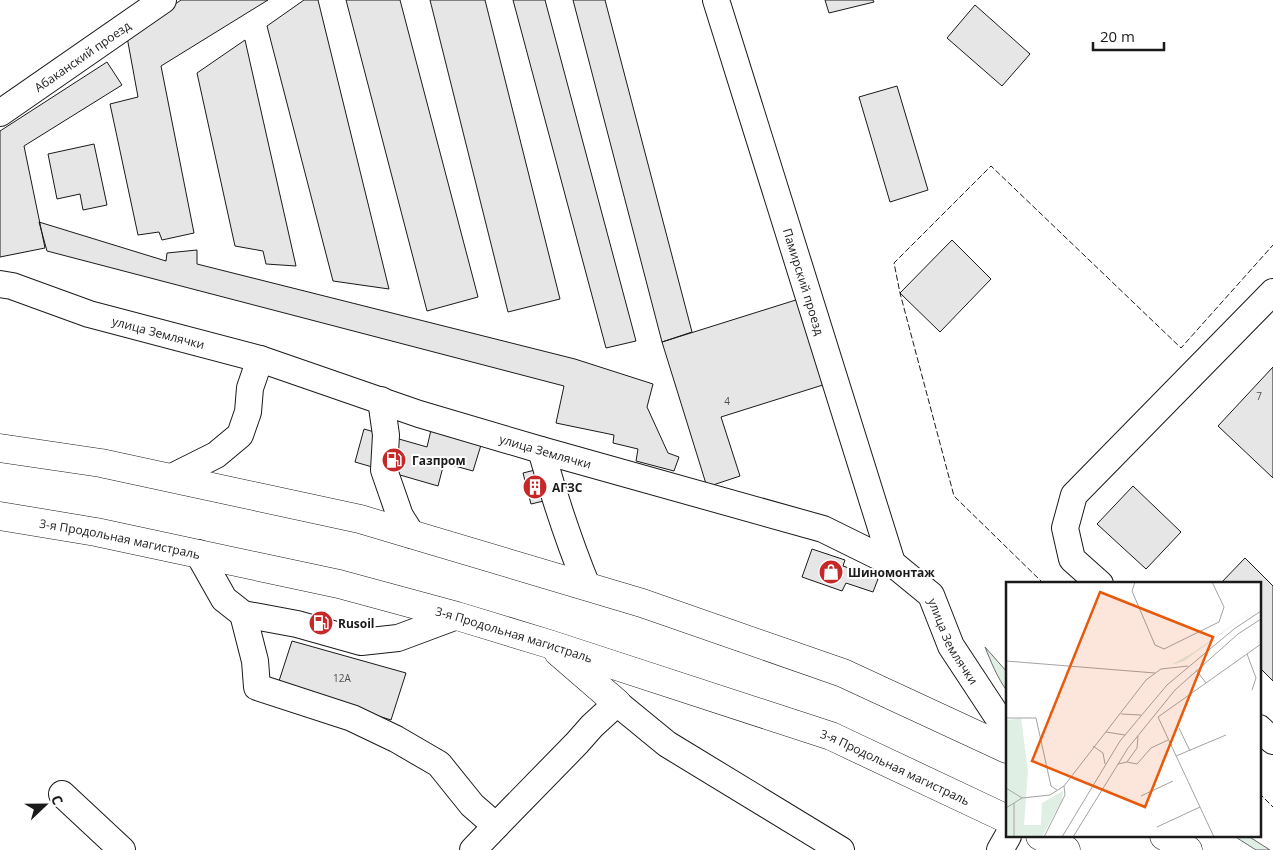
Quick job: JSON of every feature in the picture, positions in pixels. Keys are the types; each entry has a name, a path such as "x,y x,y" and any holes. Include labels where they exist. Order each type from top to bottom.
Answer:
{"highway":[{"path":"0,448 101,463 360,519 587,586 642,603 843,673 1006,749"},
{"name":"3-я Продольная магистраль","path":"0,516 96,532 198,553 339,584 456,616 549,644 831,736 1006,819"},
{"path":"549,644 617,703"},
{"path":"1044,838 1066,850"},
{"path":"1167,838 1188,850"}],"street":[{"name":"Абаканский проезд","path":"0,113 163,0"},
{"name":"Памирский проезд","path":"716,0 892,563"},
{"name":"улица Землячки","path":"0,284 12,286 90,314 260,359 419,414 823,529 892,563 931,596 951,646 1006,730"},
{"path":"1098,582 1072,559 1065,528 1074,495 1273,292"},
{"path":"170,478 216,455 240,435 248,412 250,388 260,359"},
{"path":"380,400 386,435 384,470 400,516 412,535"},
{"path":"540,450 587,586"},
{"path":"198,553 224,598 243,614 298,624 361,642 398,638 456,616"},
{"path":"243,614 255,661 257,687 352,718 396,738 439,764 472,805 496,826"},
{"path":"473,850 592,726 617,703 667,744 841,850"},
{"path":"1260,729 1273,740"},
{"path":"62,794 122,850"},
{"path":"1000,850 1007,838"}],"green space":[{"path":"985,647 1006,671 1006,689 997,675"},
{"path":"1237,838 1251,838 1270,850 1256,850"}],"building":[{"path":"181,0 268,0 161,66 194,233 162,240 159,232 138,235 110,104 138,97 127,37"},
{"path":"304,0 318,0 389,289 333,281 267,26"},
{"path":"346,0 400,0 478,297 427,311"},
{"path":"430,0 485,0 560,299 508,312"},
{"path":"513,0 545,0 636,341 606,348"},
{"path":"573,0 605,0 692,332 662,342"},
{"path":"825,0 873,0 874,2 829,13"},
{"path":"975,5 1030,54 1002,86 947,38"},
{"path":"245,40 296,266 266,264 263,251 235,246 197,73"},
{"path":"107,62 122,85 24,146 45,248 0,257 0,131"},
{"path":"897,86 928,190 890,202 859,97"},
{"path":"94,144 107,205 83,210 80,194 57,199 48,154"},
{"path":"39,222 166,261 167,253 197,250 197,264 575,359 653,384 647,407 668,453 679,457 674,471 636,461 638,449 613,443 614,435 556,423 564,386 47,251"},
{"path":"952,240 991,279 940,332 900,293"},
{"path":"799,299 826,384 721,417 740,476 707,487 662,342"},
{"path":"1273,367 1273,478 1218,426"},
{"path":"364,429 427,447 431,430 481,445 473,471 444,463 438,486 355,462"},
{"name":"АГЗС","path":"539,469 548,500 531,504 523,473"},
{"path":"1133,486 1181,532 1146,569 1097,524"},
{"name":"Шиномонтаж","path":"812,549 845,560 843,566 878,579 873,592 846,583 842,591 802,577"},
{"path":"1245,558 1273,586 1273,681 1260,668 1260,582 1222,582"},
{"path":"292,641 406,673 391,720 278,684"}],"fence":[{"path":"1042,582 954,496 900,293 894,263 991,166 1181,348 1273,245"},
{"path":"1260,794 1273,807"}],"place":[{"name":"Газпром","path":"394,460"},
{"name":"АГЗС","path":"535,487"},
{"name":"Шиномонтаж","path":"831,572"},
{"name":"Rusoil","path":"321,623"}]}
